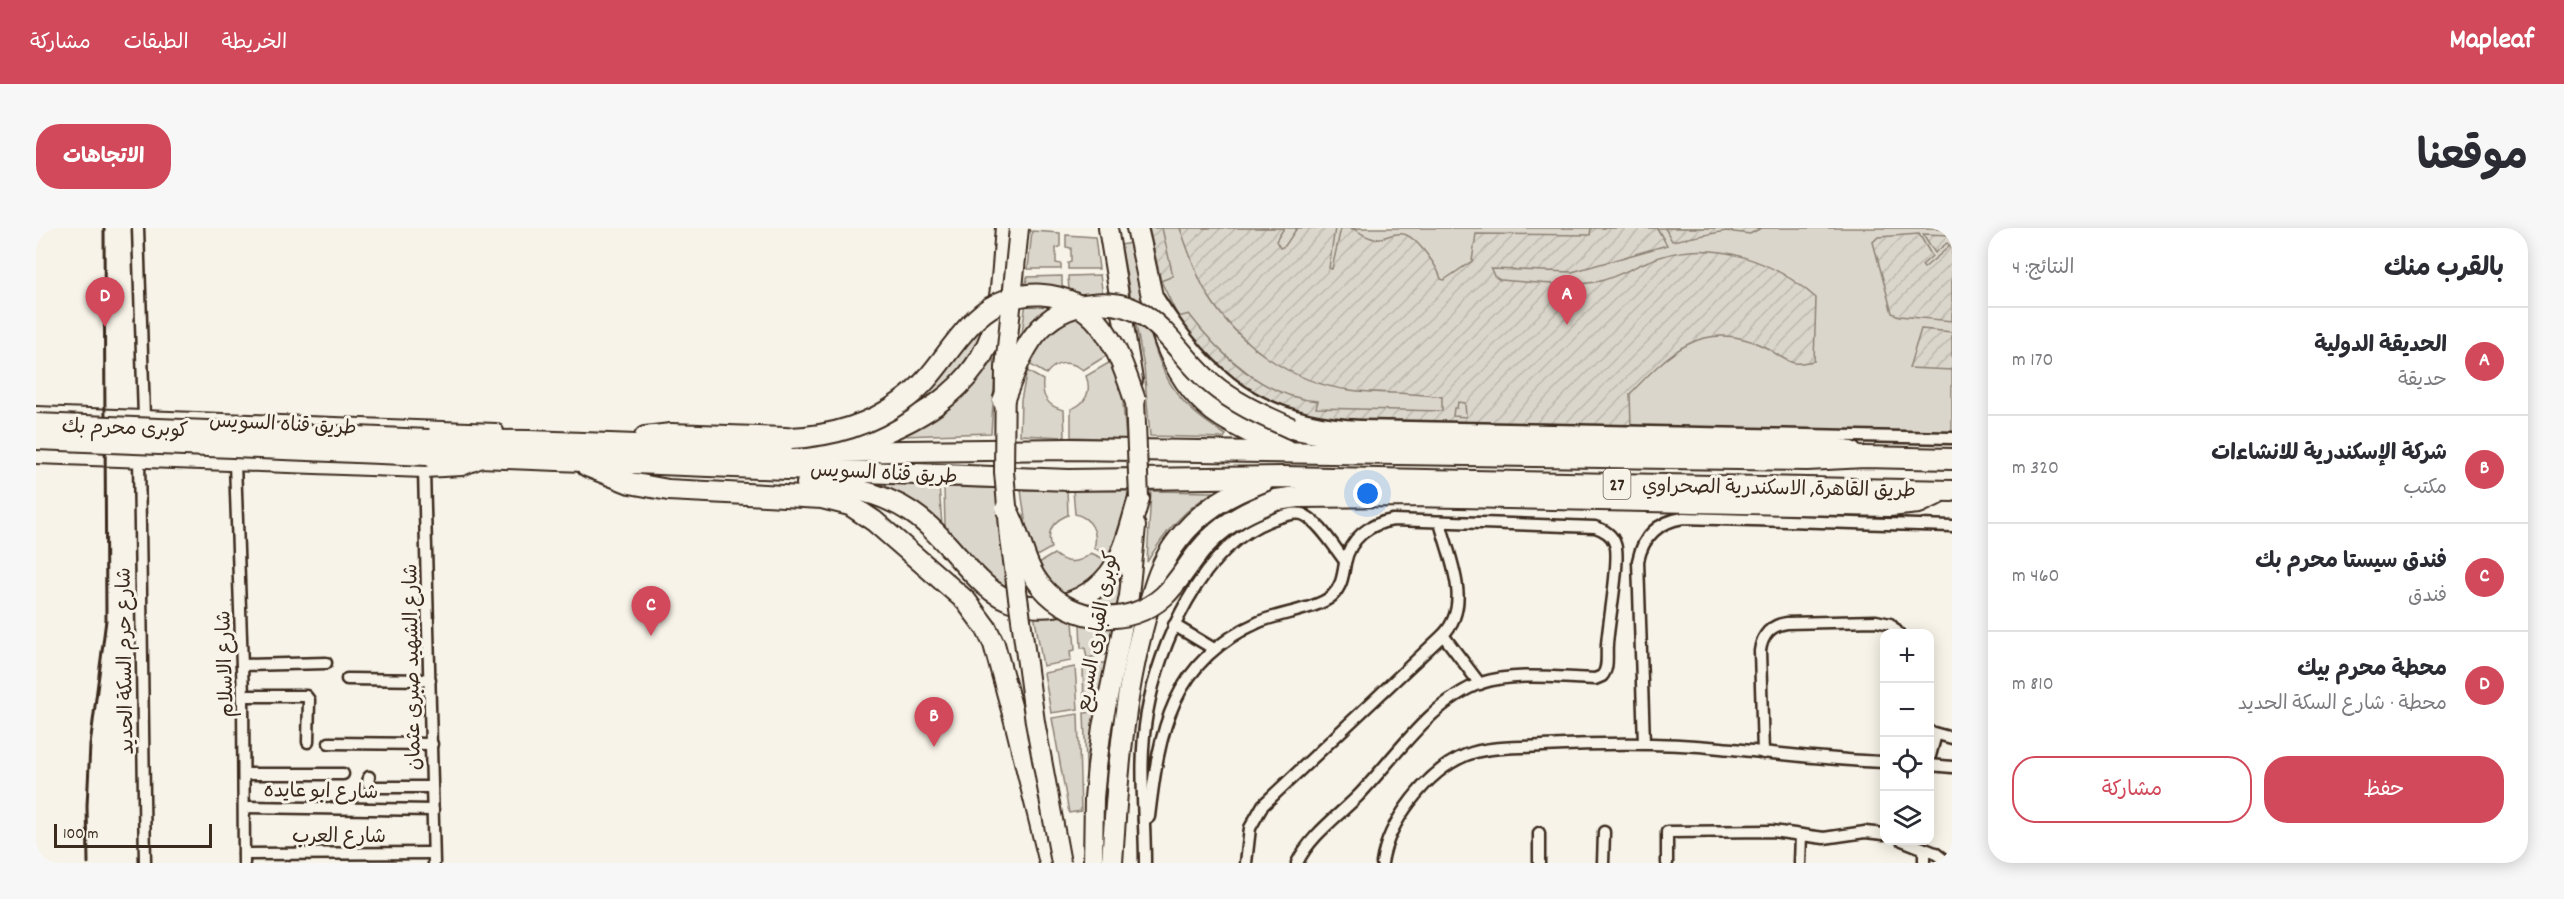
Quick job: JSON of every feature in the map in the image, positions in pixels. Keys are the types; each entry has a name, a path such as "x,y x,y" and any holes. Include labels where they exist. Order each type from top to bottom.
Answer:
{"highway":[{"path":"826,452 892,430 919,416 952,392 975,366 987,346 995,323 1006,228"},
{"path":"1019,228 1007,335 1003,401 1006,508 1035,722 1061,863"},
{"name":"كوبرى القبارى السريع","path":"1092,858 1097,766 1102,727 1129,596 1138,498 1135,400 1128,339 1108,228"},
{"path":"1137,228 1150,284 1172,359 1186,383 1200,399 1221,416 1293,454"},
{"path":"613,445 670,434 791,438 830,434 850,429 886,412 919,388 975,320 986,310 1005,300 1026,294 1062,298 1093,315 1116,349 1135,400"},
{"path":"1003,401 1023,352 1049,320 1062,311 1080,305 1113,304 1143,314 1164,331 1212,384 1257,412 1285,425 1340,438 1812,445 1839,449 1865,457"},
{"name":"كوبرى محرم بك","path":"36,424 427,455"},
{"name":"كوبرى محرم بك","path":"36,439 427,455"},
{"name":"طريق قناه السويس","path":"427,455 529,441 826,452 1069,449 1293,454"},
{"name":"طريق القاهرة, الاسكندرية الصحراوي","path":"1293,454 1807,460 1865,457 1952,459"},
{"name":"طريق قناه السويس","path":"427,455 1069,480 1283,477"},
{"path":"577,462 613,477 668,490 822,498 850,506 874,521 954,590 977,613 994,644 1030,777 1050,863"},
{"path":"613,477 844,486 870,493 895,503 939,534 987,586 1014,602 1044,608 1074,602 1087,595 1108,576 1122,550 1138,498"},
{"path":"1112,863 1120,760 1135,654 1158,572 1177,541 1202,514 1216,503 1247,487 1283,477"},
{"name":"طريق القاهرة, الاسكندرية الصحراوي","path":"1283,477 1948,491"},
{"path":"1006,508 1018,531 1028,564 1042,587 1055,600 1073,611 1108,618 1143,610 1162,597 1209,540 1247,512 1276,500 1298,497 1409,496 1889,506 1929,500 1948,491"}],"street":[{"path":"138,228 144,417"},
{"path":"1150,284 1188,342 1218,374 1253,399 1295,417 1317,423 1952,438"},
{"name":"طريق قناه السويس","path":"36,414 493,431 518,436 529,441"},
{"name":"طريق قناه السويس","path":"36,456 235,463 427,455"},
{"name":"شارع الشهيد صبرى عثمان","path":"427,455 434,858"},
{"name":"شارع حرم السكة الحديد","path":"139,459 144,863"},
{"name":"شارع الاسلام","path":"235,463 243,696 244,858"},
{"path":"1145,863 1141,776 1144,731 1155,677 1174,626 1190,595 1211,567 1243,536 1267,522 1294,514 1304,515 1313,521 1346,561"},
{"path":"1644,744 1638,561 1644,542 1656,528 1683,518 1952,526"},
{"path":"1144,820 1148,819 1158,749 1167,717 1192,673 1214,649 1259,622 1324,602 1337,591 1341,583 1350,548 1359,536 1378,524 1393,520 1594,527 1610,535 1616,546 1606,667 1602,676 1595,679 1511,678 1480,684 1449,701 1311,841 1297,863"},
{"path":"1246,863 1250,828 1263,805 1453,623 1459,601 1440,522"},
{"path":"1763,753 1760,651 1763,638 1768,632 1780,624 1787,623 1876,621 1890,624 1895,629"},
{"path":"1174,626 1214,649"},
{"path":"1443,635 1480,684"},
{"path":"242,665 326,663"},
{"path":"346,679 430,680"},
{"path":"243,696 306,696 309,700 309,742"},
{"path":"1934,733 1952,738"},
{"path":"329,743 432,744"},
{"path":"1382,863 1391,830 1404,809 1438,772 1464,756 1492,749 1571,744 1644,744 1722,748 1880,762"},
{"path":"1934,765 1952,766"},
{"path":"244,774 342,774"},
{"path":"369,777 368,783 373,787 432,788"},
{"name":"شارع ابو عايده","path":"245,807 433,810"},
{"path":"1667,863 1667,832 1772,831 1824,837 1865,832 1880,834"},
{"path":"1603,863 1604,832"},
{"path":"1539,833 1539,863"},
{"path":"1800,863 1801,835"},
{"path":"1914,845 1940,856 1948,863"},
{"path":"1924,849 1924,863"},
{"name":"شارع العرب","path":"244,858 434,858"}],"shaded area":[{"path":"1149,228 1952,228 1952,432 1631,426 1299,414 1178,317 1161,281"},
{"path":"1149,228 1162,228 1173,276 1161,281"},
{"path":"1180,228 1284,228 1276,241 1280,248 1285,246 1297,228 1335,228 1329,268 1332,269 1341,228 1353,229 1375,239 1403,234 1420,246 1441,279 1444,280 1472,261 1476,234 1590,235 1591,228 1657,228 1667,245 1572,272 1491,269 1494,276 1500,280 1575,284 1608,279 1660,257 1681,252 1722,252 1743,257 1782,273 1816,298 1814,361 1791,362 1763,346 1741,338 1722,336 1704,338 1673,353 1630,394 1631,426 1335,421 1285,410 1222,373 1187,333 1178,317 1189,314 1214,344 1262,383 1298,398 1318,401 1316,408 1442,411 1442,397 1350,390 1328,386 1307,379 1267,358 1249,344 1218,311 1195,269","holes":["1458,402 1465,403 1466,417 1453,416"]},
{"path":"1665,228 1761,228 1750,234 1726,231 1672,241"},
{"path":"1032,231 1060,233 1060,247 1056,248 1056,263 1061,264 1061,269 1028,269"},
{"path":"1919,234 1932,256 1922,265 1924,268 1950,246 1947,243 1935,253 1923,234 1952,235 1952,321 1899,316 1892,313 1873,242 1878,237"},
{"path":"1066,235 1095,237 1099,269 1068,269 1068,263 1071,262 1071,248 1066,247"},
{"path":"1130,243 1152,339 1166,375 1185,403 1226,435 1224,438 1150,436 1144,367 1121,245"},
{"path":"1100,275 1103,296 1084,299 1069,291 1068,276"},
{"path":"1062,276 1062,288 1042,284 1026,285 1027,277"},
{"path":"1026,301 1064,304 1020,350"},
{"path":"1082,315 1111,353 1083,370 1063,363 1054,366 1046,374 1029,364 1043,340 1056,328"},
{"path":"987,318 967,358 937,394 913,411 878,424 937,378"},
{"path":"1921,329 1952,332 1952,370 1909,368"},
{"path":"996,358 991,433 901,436 953,402"},
{"path":"1114,360 1122,392 1126,439 1071,437 1071,409 1081,404 1088,392 1086,376"},
{"path":"1027,371 1043,380 1043,391 1047,400 1058,409 1064,410 1065,437 1020,435 1021,400"},
{"path":"866,479 939,486 942,525 931,516 865,482"},
{"path":"944,487 997,488 1009,581 1003,587 988,575 945,527"},
{"path":"1021,490 1067,490 1068,515 1058,520 1052,528 1049,537 1051,548 1035,557 1027,533"},
{"path":"1073,490 1128,491 1124,525 1115,552 1090,582 1062,596 1037,564 1054,554 1068,561 1077,561 1091,553 1104,559 1107,555 1094,548 1095,536 1089,522 1075,514"},
{"path":"1151,491 1214,492 1193,506 1176,522 1147,562"},
{"path":"1129,558 1122,610 1083,606"},
{"path":"1034,614 1053,614 1073,621 1075,650 1070,651 1071,661 1043,666"},
{"path":"1080,624 1102,628 1118,627 1112,653 1087,658 1085,648 1081,648"},
{"path":"1110,662 1102,704 1084,707 1083,666"},
{"path":"1075,667 1078,709 1051,713 1044,673"},
{"path":"1101,711 1087,790 1084,713"},
{"path":"1078,714 1081,811 1069,813 1052,718"}],"railway":[{"path":"88,863 87,806 90,745 106,620 104,228"}],"place":[{"name":"الحديقة الدولية","path":"1567,325"},
{"name":"محطة محرم بيك","path":"105,327"},
{"name":"فندق سيستا محرم بك","path":"651,636"},
{"name":"شركة الإسكندرية للانشاءات","path":"934,747"}]}
